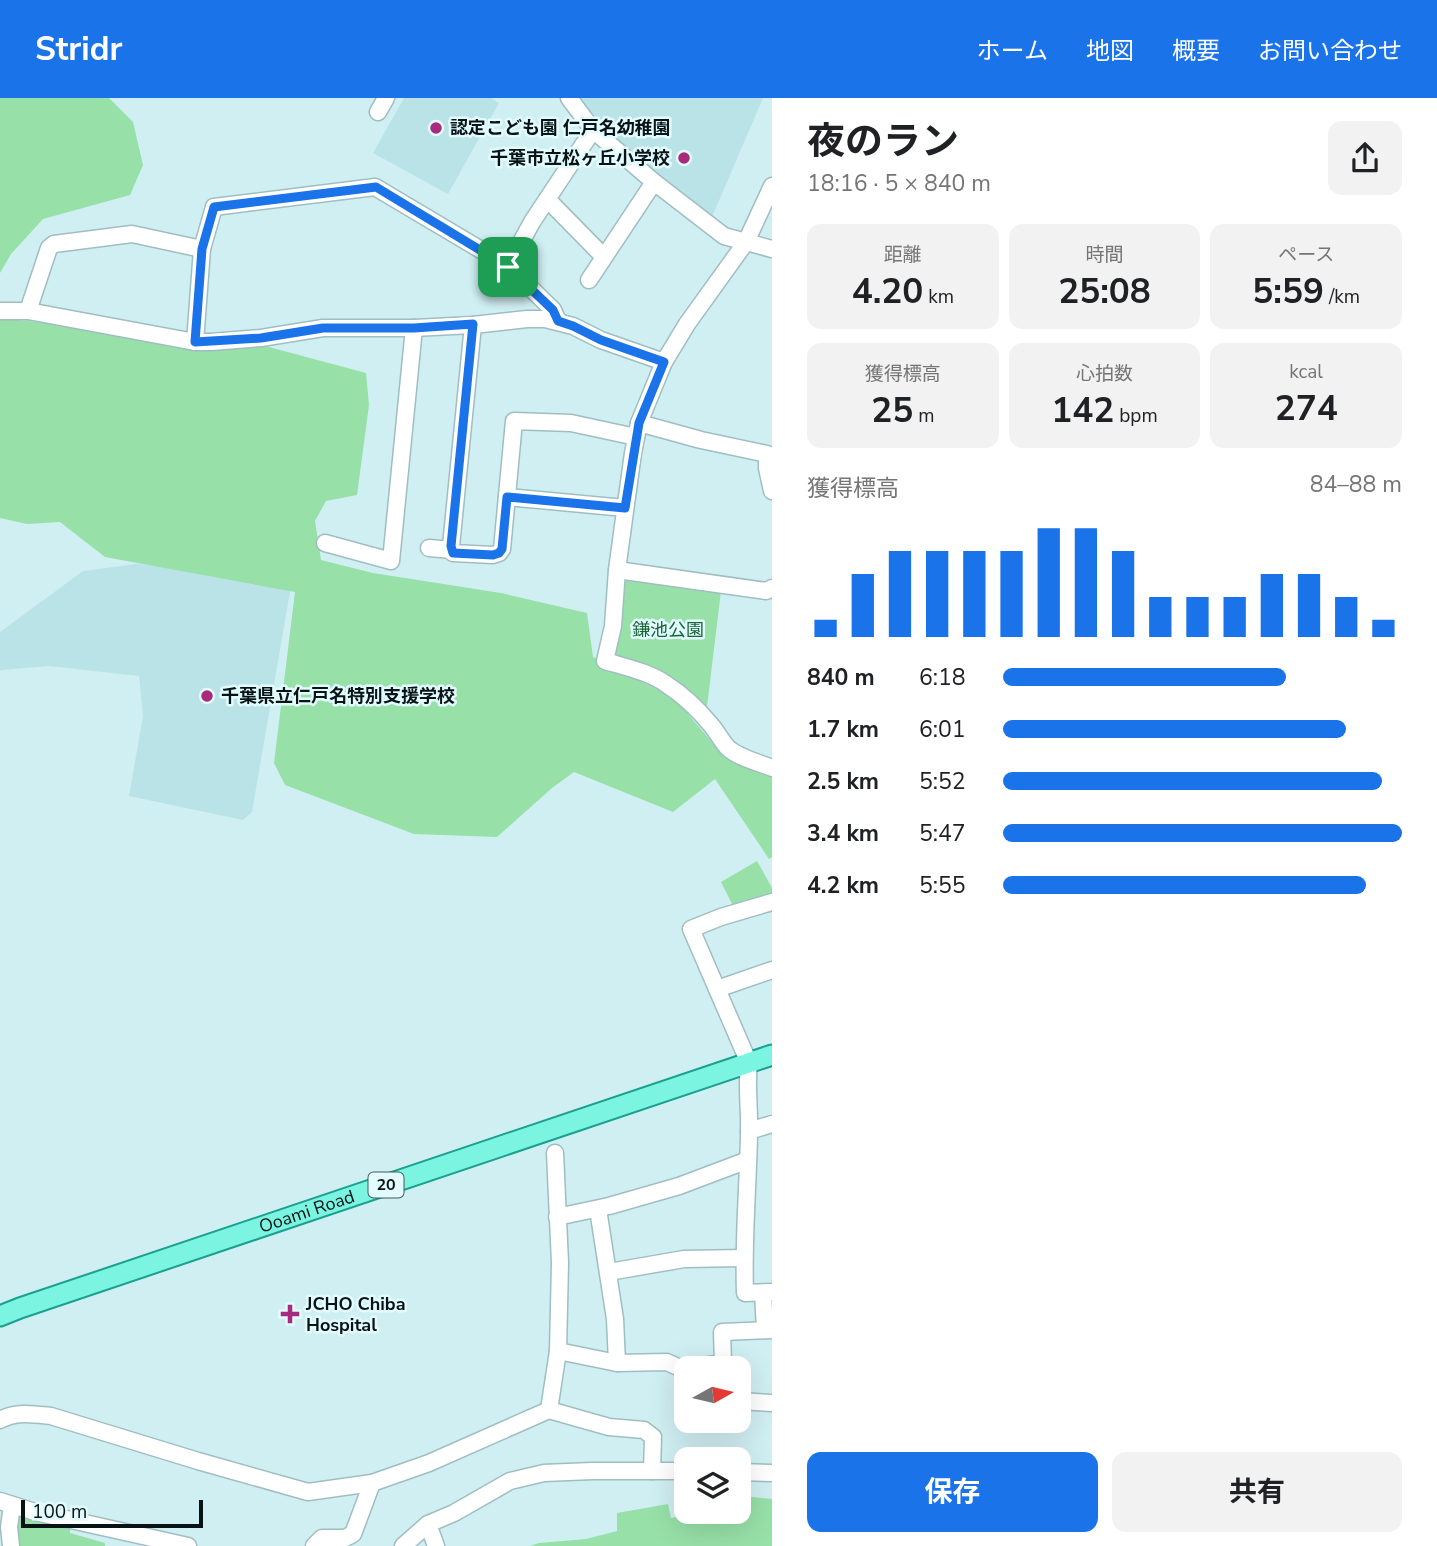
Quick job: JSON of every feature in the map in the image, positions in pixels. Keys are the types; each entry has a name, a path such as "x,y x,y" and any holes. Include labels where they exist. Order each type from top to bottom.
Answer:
{"main road":[{"name":"Ooami Road","path":"0,1316 772,1055"}],"street":[{"path":"569,98 593,130 724,236 772,249"},
{"path":"508,267 532,222 593,130"},
{"path":"589,280 654,182"},
{"path":"195,342 202,249 214,207 376,187 508,267 553,310 558,321"},
{"path":"772,187 746,243 687,324 664,362 637,430 617,570 613,626 605,661 666,683 698,710 728,748 772,768"},
{"path":"548,200 604,257"},
{"path":"28,311 49,248 54,244 132,234 202,249"},
{"path":"0,311 28,311 195,342 261,338 323,328 414,328 527,319 558,321 601,340 664,362"},
{"path":"452,550 473,324"},
{"path":"325,543 399,564 414,328"},
{"path":"429,548 452,550 453,553 493,555 502,549 514,421 571,423 637,430 767,454 772,491"},
{"path":"507,497 625,508"},
{"path":"617,570 766,591 772,588"},
{"path":"723,1356 722,1332 769,1330 768,1292 744,1293 750,1131 747,1076 749,1063 691,929 772,902"},
{"path":"717,989 772,970"},
{"path":"750,1131 772,1124"},
{"path":"549,1410 558,1351 560,1263 555,1153"},
{"path":"557,1217 598,1209 679,1186 748,1160"},
{"path":"598,1209 615,1319 617,1363"},
{"path":"609,1272 684,1259 744,1258"},
{"path":"558,1351 617,1363 667,1362 674,1365"},
{"path":"751,1402 772,1403"},
{"path":"0,1420 9,1415 29,1413 51,1416 308,1492 372,1483 429,1463 549,1410 609,1427 644,1430 653,1437 652,1471"},
{"path":"402,1546 428,1524 454,1513 510,1481 544,1473 674,1471"},
{"path":"751,1472 772,1473"},
{"path":"314,1546 322,1538 345,1538 353,1534 372,1483"},
{"path":"10,1546 6,1503 108,1536 188,1546"},
{"path":"428,1524 436,1546"}],"shaded area":[{"name":"認定こども園 仁戸名幼稚園","path":"404,98 491,98 499,103 448,194 373,153"},
{"name":"千葉市立松ヶ丘小学校","path":"574,98 763,98 712,217 613,141"},
{"name":"千葉県立仁戸名特別支援学校","path":"136,564 183,565 291,586 252,812 243,820 129,796 143,716 139,676 49,666 0,671 0,632 83,571"}],"green space":[{"path":"0,98 109,98 133,122 143,165 130,195 43,219 11,254 0,273"},
{"path":"0,318 269,347 366,373 369,405 357,495 326,501 315,521 321,560 373,573 501,593 587,613 593,657 674,698 712,742 737,762 772,773 772,857 769,859 715,779 673,812 574,772 497,837 414,834 285,785 274,763 295,592 105,557 60,522 27,524 0,518"},
{"name":"鎌池公園","path":"626,578 721,591 706,715 608,660 621,582"},
{"path":"757,861 772,888 772,894 734,908 721,882"},
{"path":"751,1497 772,1499 772,1546 530,1546 586,1539 617,1531 617,1513 668,1504 674,1524 751,1524"},
{"path":"18,1515 70,1525 70,1533 105,1543 105,1546 17,1546"}],"place":[{"name":"認定こども園 仁戸名幼稚園","path":"436,128"},
{"name":"千葉市立松ヶ丘小学校","path":"684,158"},
{"name":"千葉県立仁戸名特別支援学校","path":"207,696"},
{"name":"JCHO Chiba Hospital","path":"290,1314"}],"route":[{"path":"376,187 508,267 553,310 558,321 601,340 664,362 639,423 625,508 507,497 502,549 493,555 453,553 451,546 473,324 414,328 323,328 261,338 195,342 202,249 214,207 376,187"}]}
